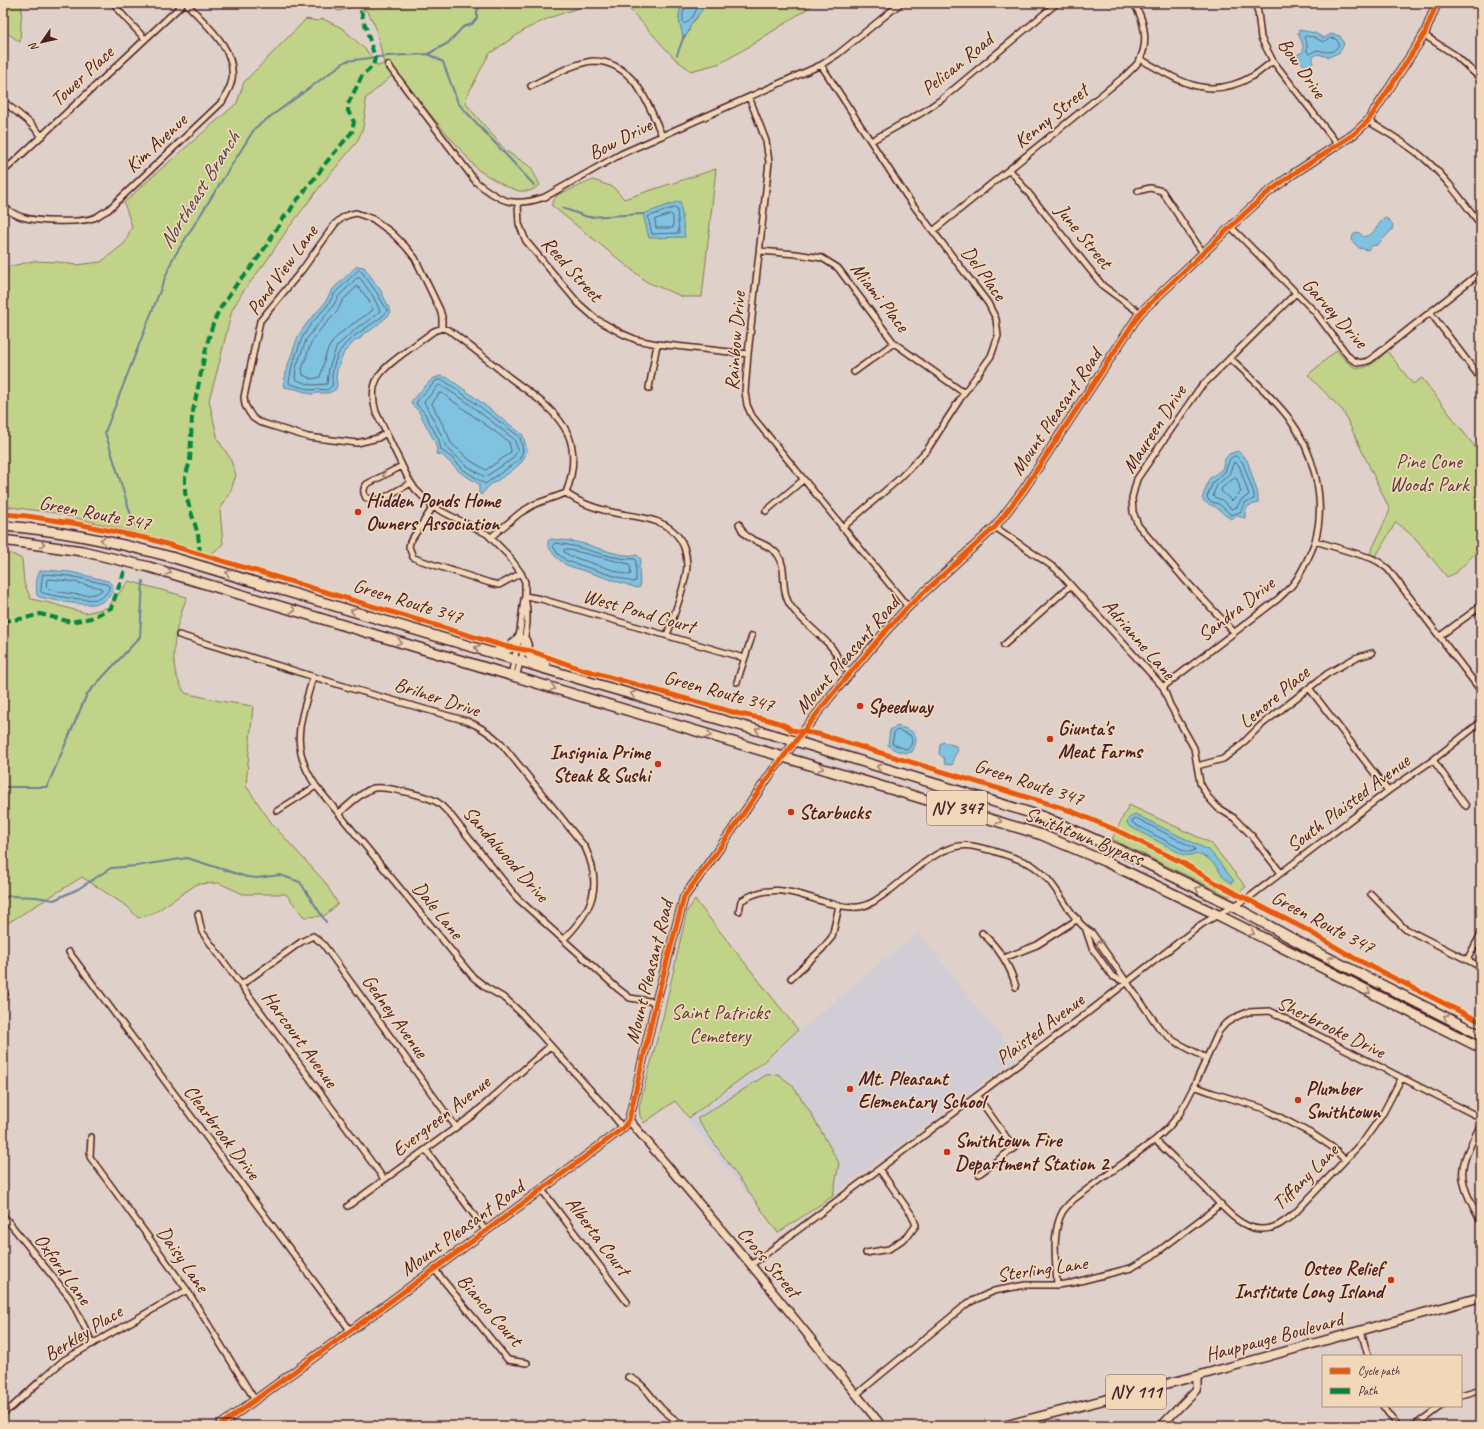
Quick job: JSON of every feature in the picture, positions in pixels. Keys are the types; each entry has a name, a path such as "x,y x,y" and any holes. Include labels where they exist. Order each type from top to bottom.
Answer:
{"highway":[{"name":"Smithtown Bypass","path":"3,526 60,532 128,545 795,741 1044,817 1107,844 1233,906 1311,949 1481,1035"},
{"name":"Smithtown Bypass","path":"3,540 82,551 138,564 979,815 1049,838 1104,861 1218,915 1481,1048"},
{"path":"494,653 510,648 522,639 529,654 555,671"}],"main road":[{"name":"Hauppauge Boulevard","path":"1003,1426 1197,1376 1481,1297"}],"street":[{"path":"114,3 119,11 145,39"},
{"name":"Tower Place","path":"3,172 185,3"},
{"name":"Kim Avenue","path":"3,206 9,211 23,217 47,221 81,221 95,218 108,210 222,102 228,93 232,79 231,63 225,48 185,3"},
{"name":"Bow Drive","path":"388,65 476,182 495,197 518,204 531,202 544,197 621,154 821,65 838,54 901,3"},
{"name":"Pelican Road","path":"871,142 923,112 942,99 1056,3"},
{"name":"Kenny Street","path":"933,231 1126,75 1140,60 1145,42 1143,24 1133,3"},
{"name":"Bow Drive","path":"1255,3 1258,12 1261,38 1272,61 1338,145"},
{"name":"Mount Pleasant Road","path":"219,1426 434,1270 623,1128 629,1120 656,1002 684,897 795,741 874,643 908,607 995,527 1024,490 1140,314 1266,194 1293,174 1354,134 1368,121 1424,35 1437,3"},
{"path":"1424,35 1455,55 1481,79"},
{"path":"1140,60 1197,88 1217,89 1236,84 1254,76 1272,61"},
{"path":"531,86 572,67 592,61 607,63 622,70 636,84 650,107 662,136"},
{"name":"Del Place","path":"821,65 907,197 988,303 996,319 998,336 991,356 964,393 927,450 913,466 842,528"},
{"name":"Rainbow Drive","path":"749,98 766,140 769,162 748,354 745,392 747,405 752,416 803,480 908,607"},
{"path":"3,101 30,123 42,136"},
{"path":"1368,121 1405,143 1426,160 1441,174 1481,225"},
{"name":"June Street","path":"1010,170 1103,286 1140,314"},
{"path":"1138,191 1150,188 1162,192 1203,253"},
{"name":"Reed Street","path":"518,204 519,224 526,241 578,303 596,319 622,334 637,340 657,344 748,354"},
{"name":"Pond View Lane","path":"386,433 378,438 364,442 320,440 308,438 259,422 253,418 246,405 244,397 260,321 302,270 336,224 342,218 356,213 373,218 392,233 406,247 414,258 440,310 442,328"},
{"name":"Garvey Drive","path":"1231,226 1315,312 1349,357 1359,363 1364,363 1370,360 1481,272"},
{"name":"Miami Place","path":"760,251 822,258 838,268 894,343 964,393"},
{"name":"Maureen Drive","path":"1234,632 1138,525 1132,512 1132,498 1137,479 1199,389 1296,293"},
{"path":"1430,312 1481,379"},
{"path":"491,538 520,513 530,507 566,493 570,483 573,453 568,435 546,405 450,330 442,328 434,331 386,366 374,384 372,394 373,404 402,466 415,489 433,507 487,534 516,565 521,573 525,582 524,616 522,639 513,676"},
{"path":"854,372 894,343"},
{"path":"649,388 657,344"},
{"name":"Sandra Drive","path":"1163,687 1278,599 1294,583 1315,541 1320,514 1318,492 1312,463 1303,441 1287,417 1230,358"},
{"path":"402,466 367,484 364,489 364,495 366,498 380,500 411,483"},
{"path":"766,511 803,480"},
{"path":"566,493 575,499 592,506 654,520 667,526 675,532 682,543 686,554 687,568 682,590 667,635"},
{"path":"433,507 410,542 409,547 414,557 433,565 499,584 521,573"},
{"path":"739,524 746,536 770,548 777,554 782,562 784,590 787,601 832,649 840,663 850,672"},
{"name":"Adrianne Lane","path":"995,527 1056,569 1163,687 1170,705 1194,748 1200,783 1208,797 1218,808 1234,818 1252,836 1281,873"},
{"path":"1315,541 1380,562 1388,569 1481,691"},
{"path":"1004,645 1070,586"},
{"name":"West Pond Court","path":"525,596 541,599 744,658"},
{"path":"1440,636 1481,606"},
{"name":"Brilner Drive","path":"179,635 313,677 467,721 481,727 492,735 501,743 585,847 591,861 594,876 594,891 589,908 578,924 564,939"},
{"path":"737,682 752,636"},
{"name":"Lenore Place","path":"1197,766 1222,759 1240,746 1260,726 1327,674 1355,658 1372,653"},
{"name":"Dale Lane","path":"313,677 300,722 298,745 308,774 316,786 473,977 487,988 506,999 611,1112 623,1128"},
{"path":"1310,688 1388,791"},
{"name":"South Plaisted Avenue","path":"1233,906 1251,896 1388,791 1433,760 1481,722"},
{"path":"1433,760 1466,806"},
{"path":"278,811 316,786"},
{"name":"Sandalwood Drive","path":"339,813 358,797 373,788 388,788 422,796 438,802 449,813 517,898 630,998 656,1002"},
{"path":"739,911 741,901 752,894 780,890 839,906 858,907 872,903 930,858 959,846 971,846 1007,855 1030,865 1043,875 1057,890 1086,930 1092,948 1112,976 1126,983"},
{"path":"1371,894 1404,928 1481,967"},
{"path":"791,978 822,949 832,937 839,906"},
{"name":"Plaisted Avenue","path":"751,1265 977,1096 1202,924 1233,906"},
{"name":"Harcourt Avenue","path":"198,914 202,932 384,1180"},
{"path":"1004,958 1037,945 1078,919"},
{"path":"1086,930 1092,933 1160,1030 1174,1041 1206,1058"},
{"path":"982,933 993,942 1004,958 1012,972 1016,987"},
{"path":"1467,960 1481,934"},
{"name":"Gedney Avenue","path":"241,985 301,942 313,936 323,944 456,1127"},
{"name":"Clearbrook Drive","path":"69,952 350,1330"},
{"path":"1104,964 1111,960"},
{"name":"Sherbrooke Drive","path":"1057,1285 1055,1258 1056,1234 1063,1212 1074,1199 1155,1140 1168,1128 1180,1113 1219,1031 1226,1023 1248,1012 1270,1011 1401,1079 1481,1118"},
{"name":"Evergreen Avenue","path":"348,1206 473,1115 550,1046"},
{"name":"Tiffany Lane","path":"1155,1140 1229,1213 1247,1226 1259,1229 1271,1228 1283,1224 1295,1213 1365,1139 1382,1115 1401,1079"},
{"path":"1194,1086 1262,1108 1314,1135 1332,1147 1345,1160"},
{"path":"977,1096 1014,1148 979,1174"},
{"name":"Cross Street","path":"629,1120 751,1265 882,1426"},
{"path":"1481,1124 1465,1156 1462,1169 1462,1183 1481,1222"},
{"name":"Daisy Lane","path":"91,1137 90,1157 187,1290 255,1400"},
{"path":"426,1150 486,1231"},
{"path":"866,1253 889,1249 909,1235 916,1225 912,1215 879,1169"},
{"name":"Alberta Court","path":"542,1190 628,1302"},
{"name":"Sterling Lane","path":"857,1394 968,1303 994,1291 1025,1285 1057,1285 1085,1281 1131,1268 1152,1256 1221,1204"},
{"name":"Oxford Lane","path":"3,1216 70,1298 93,1344"},
{"name":"Bianco Court","path":"434,1270 508,1360 527,1363"},
{"name":"Berkley Place","path":"3,1413 12,1407 64,1360 187,1290"},
{"path":"1361,1331 1368,1355"},
{"path":"1161,1426 1196,1390 1198,1386 1197,1376"},
{"path":"628,1377 642,1385 663,1410 685,1426"},
{"path":"1462,1395 1481,1389"},
{"path":"1385,1407 1398,1426"},
{"path":"1414,1426 1440,1407"}],"shaded area":[{"name":"Mt. Pleasant Elementary School","path":"918,932 1017,1057 780,1233 687,1120 765,1060"}],"green space":[{"path":"3,3 22,3 20,42 4,31"},
{"path":"328,3 592,3 549,18 526,29 489,54 467,96 466,104 506,151 531,167 540,185 530,191 519,191 505,186 478,170 400,77 394,74 365,99 366,108 363,128 357,142 322,184 287,230 265,263 242,293 232,310 209,400 218,440 230,458 236,475 231,490 220,510 223,544 210,555 147,535 55,513 3,506 3,268 34,261 76,265 101,262 125,243 132,226 124,203 237,103 244,82 306,19 317,21 323,19 342,28 366,50 378,66 384,64 376,28 368,12 357,6 339,11 330,7"},
{"path":"624,3 683,3 679,17 684,38 688,33 691,24 697,18 701,6 700,3 816,3 721,63 691,71 675,59"},
{"path":"716,169 702,297 683,297 647,282 551,205 557,195 593,180 613,187 624,199"},
{"name":"Pine Cone Woods Park","path":"1337,350 1348,363 1360,368 1375,362 1387,351 1413,384 1422,378 1481,455 1481,547 1456,573 1447,577 1415,538 1396,522 1376,556 1370,554 1390,510 1343,411 1308,375"},
{"path":"3,552 10,553 22,559 24,583 31,599 85,613 107,608 129,581 187,597 176,632 174,660 176,676 185,693 220,701 253,706 246,786 273,825 325,882 338,904 324,916 304,917 286,894 243,894 219,883 197,884 154,913 138,918 128,907 82,877 3,926"},
{"path":"1129,805 1211,843 1246,887 1238,893 1228,896 1112,839"},
{"name":"Saint Patricks Cemetery","path":"695,900 798,1030 762,1063 689,1118 675,1101 644,1123 640,1116 639,1107 663,1017 687,911"},
{"path":"778,1074 792,1085 809,1110 839,1163 833,1196 778,1233 697,1119 766,1075"}],"water":[{"path":"683,3 700,3 702,10 691,24 688,33 683,38 679,21 679,13"},
{"path":"1299,30 1315,33 1324,38 1331,34 1340,36 1344,44 1340,52 1329,57 1317,54 1313,57 1313,63 1306,67 1297,58 1298,54 1303,52 1303,45 1298,33"},
{"path":"680,201 685,237 649,238 643,214"},
{"path":"1385,218 1393,225 1392,230 1377,245 1371,246 1368,250 1359,248 1352,241 1353,235 1358,232 1364,237 1374,231"},
{"path":"357,266 364,267 381,291 391,312 370,331 364,333 360,339 357,339 344,352 337,370 336,389 329,393 311,394 284,387 288,365 298,336 307,323 324,304 332,290"},
{"path":"440,376 448,378 523,435 527,451 522,462 509,473 490,485 481,495 479,493 479,484 461,473 442,455 436,454 437,450 435,442 418,410 411,404 412,400 432,379"},
{"path":"1238,451 1247,460 1258,494 1258,503 1248,506 1245,512 1245,518 1237,516 1231,519 1202,499 1209,479 1222,469 1225,459 1229,454"},
{"path":"551,539 581,543 618,554 637,555 641,559 639,567 640,587 634,587 566,565 555,556 548,546 548,541"},
{"path":"40,571 71,572 108,581 112,585 113,590 104,601 93,604 69,603 39,597 37,595 37,579"},
{"path":"896,726 911,731 916,736 915,746 912,752 899,752 888,745 890,730"},
{"path":"943,742 956,746 958,750 953,759 953,764 945,764 944,758 939,754 940,744"},
{"path":"1135,814 1210,851 1234,881 1231,883 1227,881 1215,865 1207,858 1201,855 1184,855 1129,826 1127,823 1128,819"}],"waterway":[{"name":"Northeast Branch","path":"134,525 105,432 172,260 255,128 346,61 387,56 428,54 448,43 463,27 472,24 477,18 477,11 481,3"},
{"path":"677,55 684,36"},
{"path":"428,54 443,62 458,103 534,185"},
{"path":"562,208 588,217 643,214"},
{"name":"Northeast Branch","path":"3,787 47,787 87,694 140,637 143,581"},
{"path":"3,898 10,896 36,897 54,900 78,889 111,868 136,866 187,858 247,877 257,878 280,875 300,882 326,922"}],"marked path":[{"path":"200,554 198,534 185,493 185,478 190,461 192,416 207,344 219,310 238,282 247,273 270,241 272,234 279,226 282,219 290,211 308,185 352,132 354,122 348,111 348,104 362,76 373,66 375,58 361,11 362,3"},
{"path":"3,621 26,618 40,614 71,622 91,618 111,608 125,570"}],"cycle path":[{"path":"219,1426 422,1278 623,1128 629,1120 656,1002 684,897 774,769 830,697 883,634 908,607 995,527 1024,489 1140,313 1266,194 1293,174 1354,134 1368,121 1424,35 1437,3"},
{"name":"Green Route 347","path":"3,514 78,524 150,539 504,646 531,651 581,669 736,713 774,721 791,730 818,734 1071,811 1116,830 1183,863 1214,882 1305,929 1354,958 1481,1022"}],"place":[{"name":"Hidden Ponds Home Owners Association","path":"358,512"},
{"name":"Speedway","path":"860,706"},
{"name":"Giunta's Meat Farms","path":"1050,739"},
{"name":"Insignia Prime Steak & Sushi","path":"658,764"},
{"name":"Starbucks","path":"791,812"},
{"name":"Mt. Pleasant Elementary School","path":"850,1089"},
{"name":"Plumber Smithtown","path":"1298,1100"},
{"name":"Smithtown Fire Department Station 2","path":"947,1152"},
{"name":"Osteo Relief Institute Long Island","path":"1391,1280"}]}
